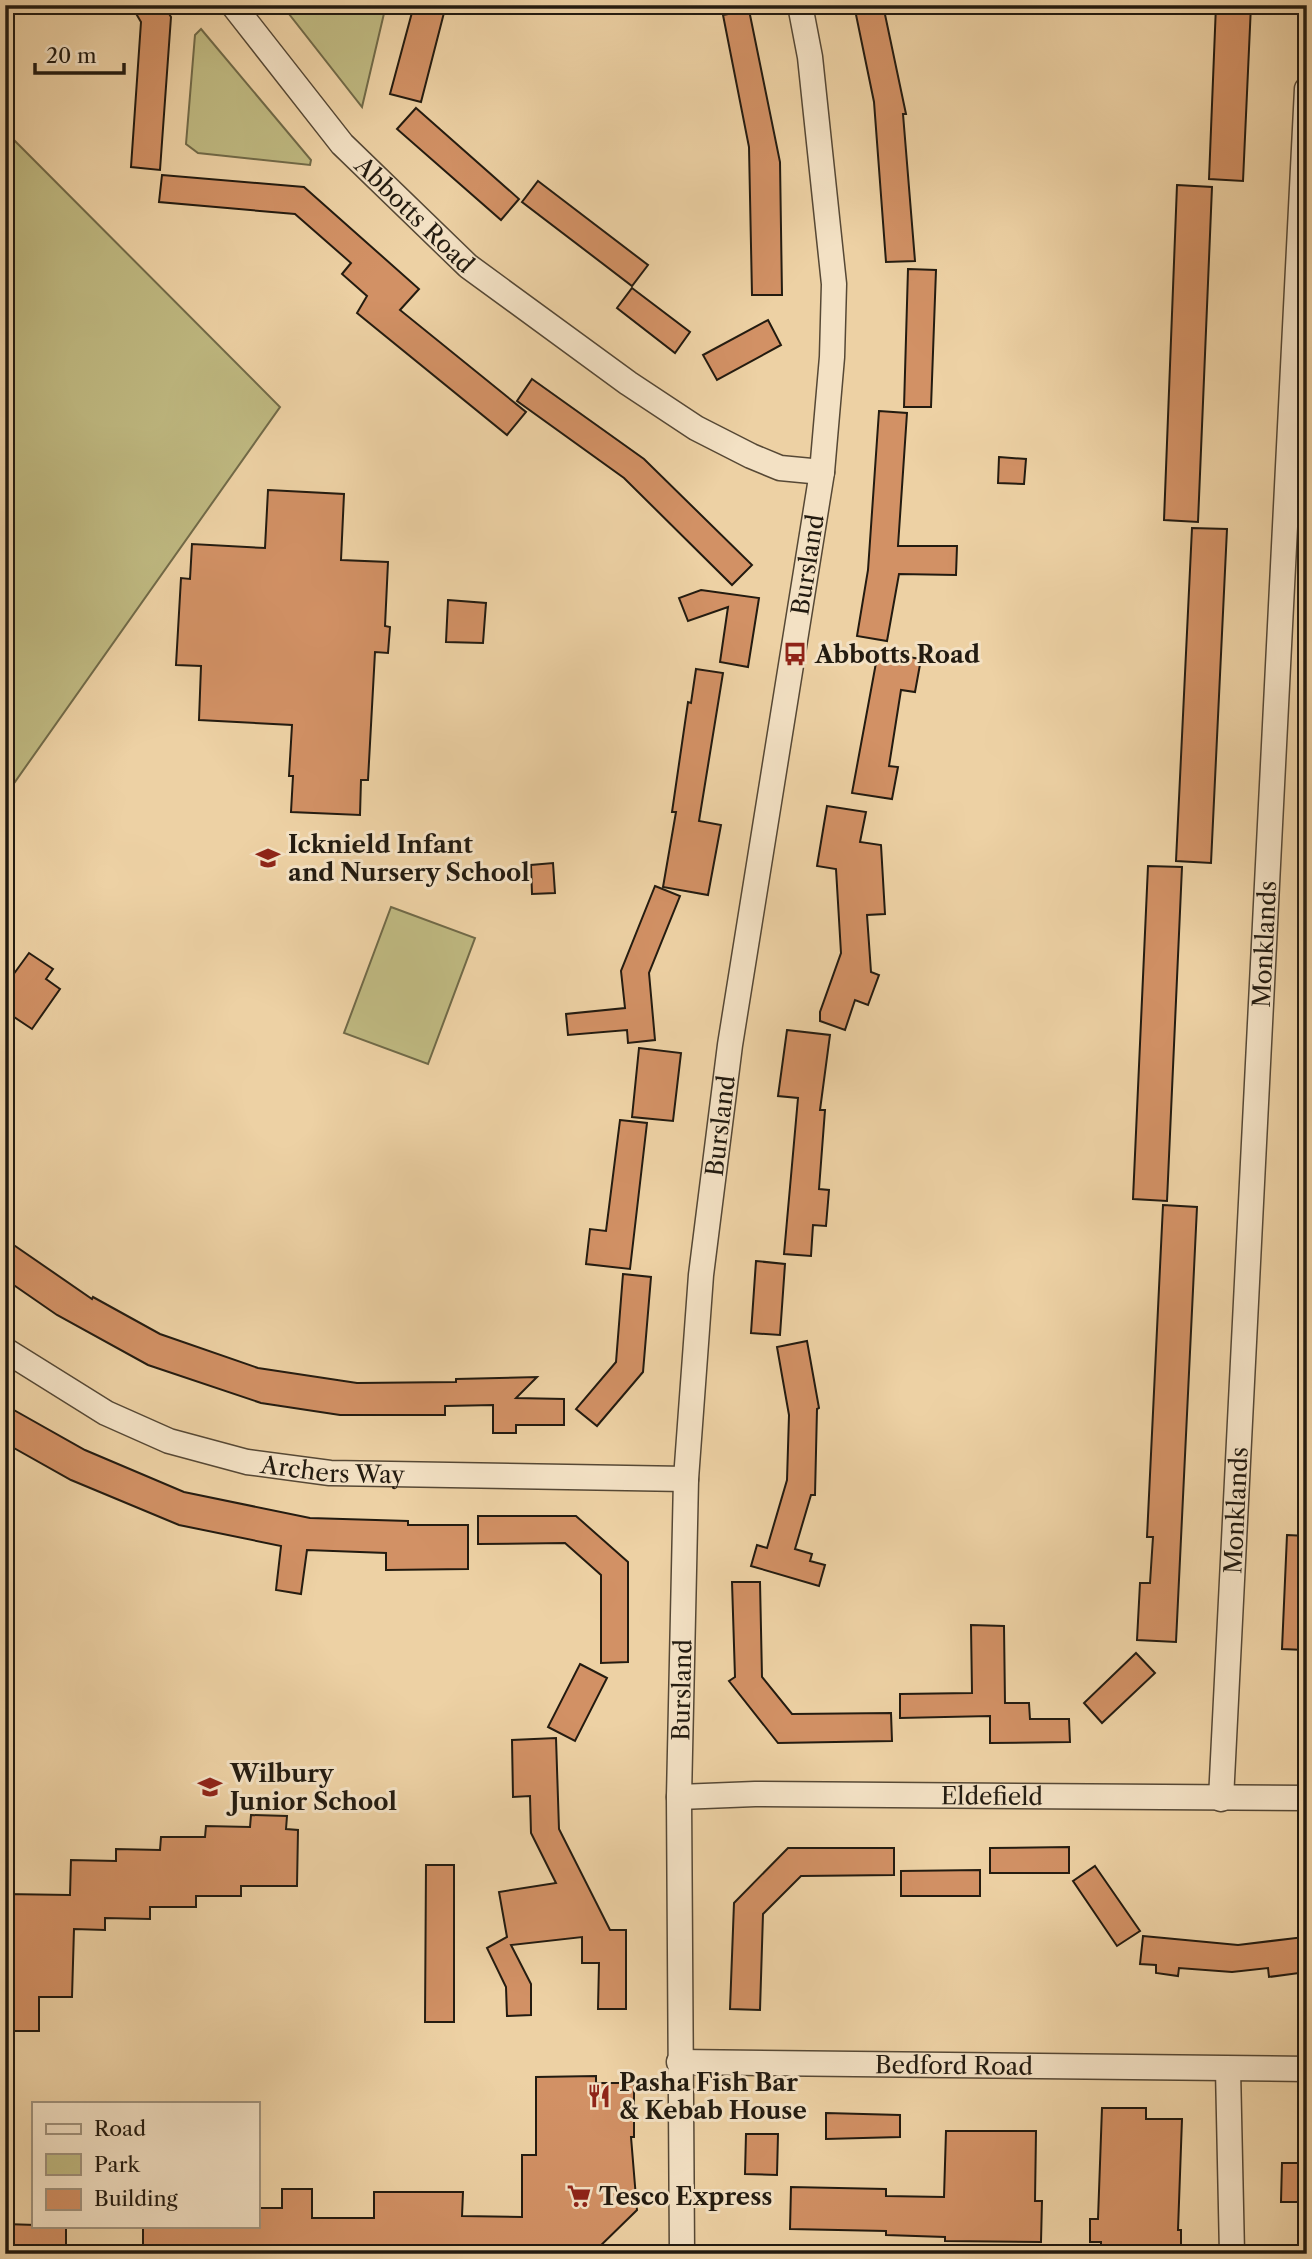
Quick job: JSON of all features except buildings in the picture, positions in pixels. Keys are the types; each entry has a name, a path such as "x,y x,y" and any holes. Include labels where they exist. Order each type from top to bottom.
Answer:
{"street":[{"name":"Abbotts Road","path":"233,5 342,144 468,266 628,383 696,428 780,468 822,472"},
{"name":"Bursland","path":"682,2254 679,1797 686,1479 701,1275 730,1045 822,472 832,357 834,284 810,57 800,5"},
{"name":"Monklands","path":"1221,1799 1307,89"},
{"name":"Archers Way","path":"5,1350 106,1413 169,1441 247,1462 330,1473 686,1479"},
{"name":"Eldefield","path":"679,1797 755,1794 1307,1798"},
{"name":"Bedford Road","path":"679,2062 1307,2069"},
{"path":"1227,2069 1232,2254"}],"green space":[{"path":"282,5 386,5 362,107"},
{"path":"201,29 311,160 310,165 198,153 186,144 195,35"},
{"path":"5,131 280,407 5,796"},
{"path":"391,907 475,938 428,1064 344,1033"}],"place":[{"name":"Abbotts Road","path":"795,654"},
{"name":"Icknield Infant and Nursery School","path":"268,858"},
{"name":"Wilbury Junior School","path":"210,1787"},
{"name":"Pasha Fish Bar & Kebab House","path":"599,2096"},
{"name":"Tesco Express","path":"579,2196"}]}
